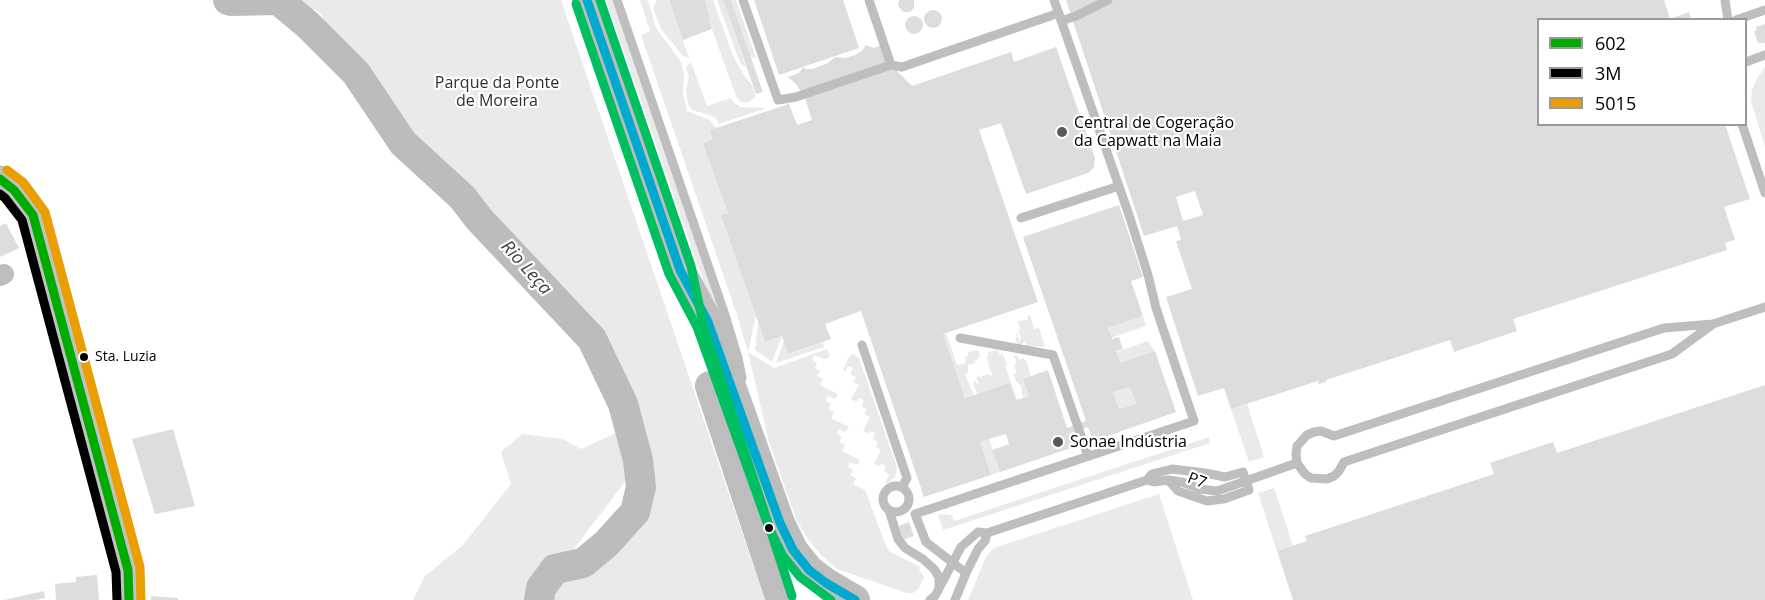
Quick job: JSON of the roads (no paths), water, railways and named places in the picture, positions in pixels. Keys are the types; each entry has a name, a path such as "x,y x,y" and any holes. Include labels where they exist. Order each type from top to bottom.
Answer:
{"main road":[{"path":"587,0 680,270 692,331 781,600"},
{"path":"0,179 14,190 33,215 128,570 129,600"},
{"path":"680,270 708,322 745,404 780,522 793,550 808,570 855,600"}],"lane":[{"path":"616,0 725,315 738,358 745,404"},
{"path":"743,0 778,100 796,97 891,65 902,67 1060,17 1076,16 1108,0"},
{"path":"869,0 891,65"},
{"path":"915,514 1194,421 1171,357 1149,275 1054,0"},
{"path":"1725,0 1728,18"},
{"path":"1742,18 1765,10"},
{"path":"1747,62 1765,55"},
{"path":"1743,126 1765,193"},
{"path":"1021,218 1119,186"},
{"path":"1713,324 1672,354 1344,462 1339,471 1327,479 1311,478 1297,463 1297,447 1307,435 1314,432 1321,431 1334,436 1664,328 1713,324 1765,307"},
{"path":"960,338 1053,355 1088,456"},
{"path":"862,345 907,478 902,487"},
{"path":"1147,480 1182,482 1219,495 1246,481 1297,463"},
{"path":"930,600 939,589 962,547 978,532 987,533 1147,480 1152,474 1172,469 1225,477 1243,472 1246,481"},
{"path":"939,589 939,577 934,569 923,559 904,548 898,540 889,510 883,500 885,491 893,486 906,490 909,497 908,506 915,514 926,542 966,573"},
{"path":"889,510 897,512 908,506"},
{"path":"955,600 987,533"}],"waterway":[{"name":"Rio Leça","path":"228,0 278,0 308,25 356,73 403,143 462,197 479,219 592,339 623,404 638,460 641,487 635,512 606,544 583,563 555,569 541,588 539,600"}],"place":[{"name":"Central de Cogeração da Capwatt na Maia","path":"1062,132"},
{"name":"Sta. Luzia","path":"84,357"},
{"name":"Sonae Indústria","path":"1058,442"}],"park label":[{"name":"Parque da Ponte de Moreira","path":"497,92"}]}
